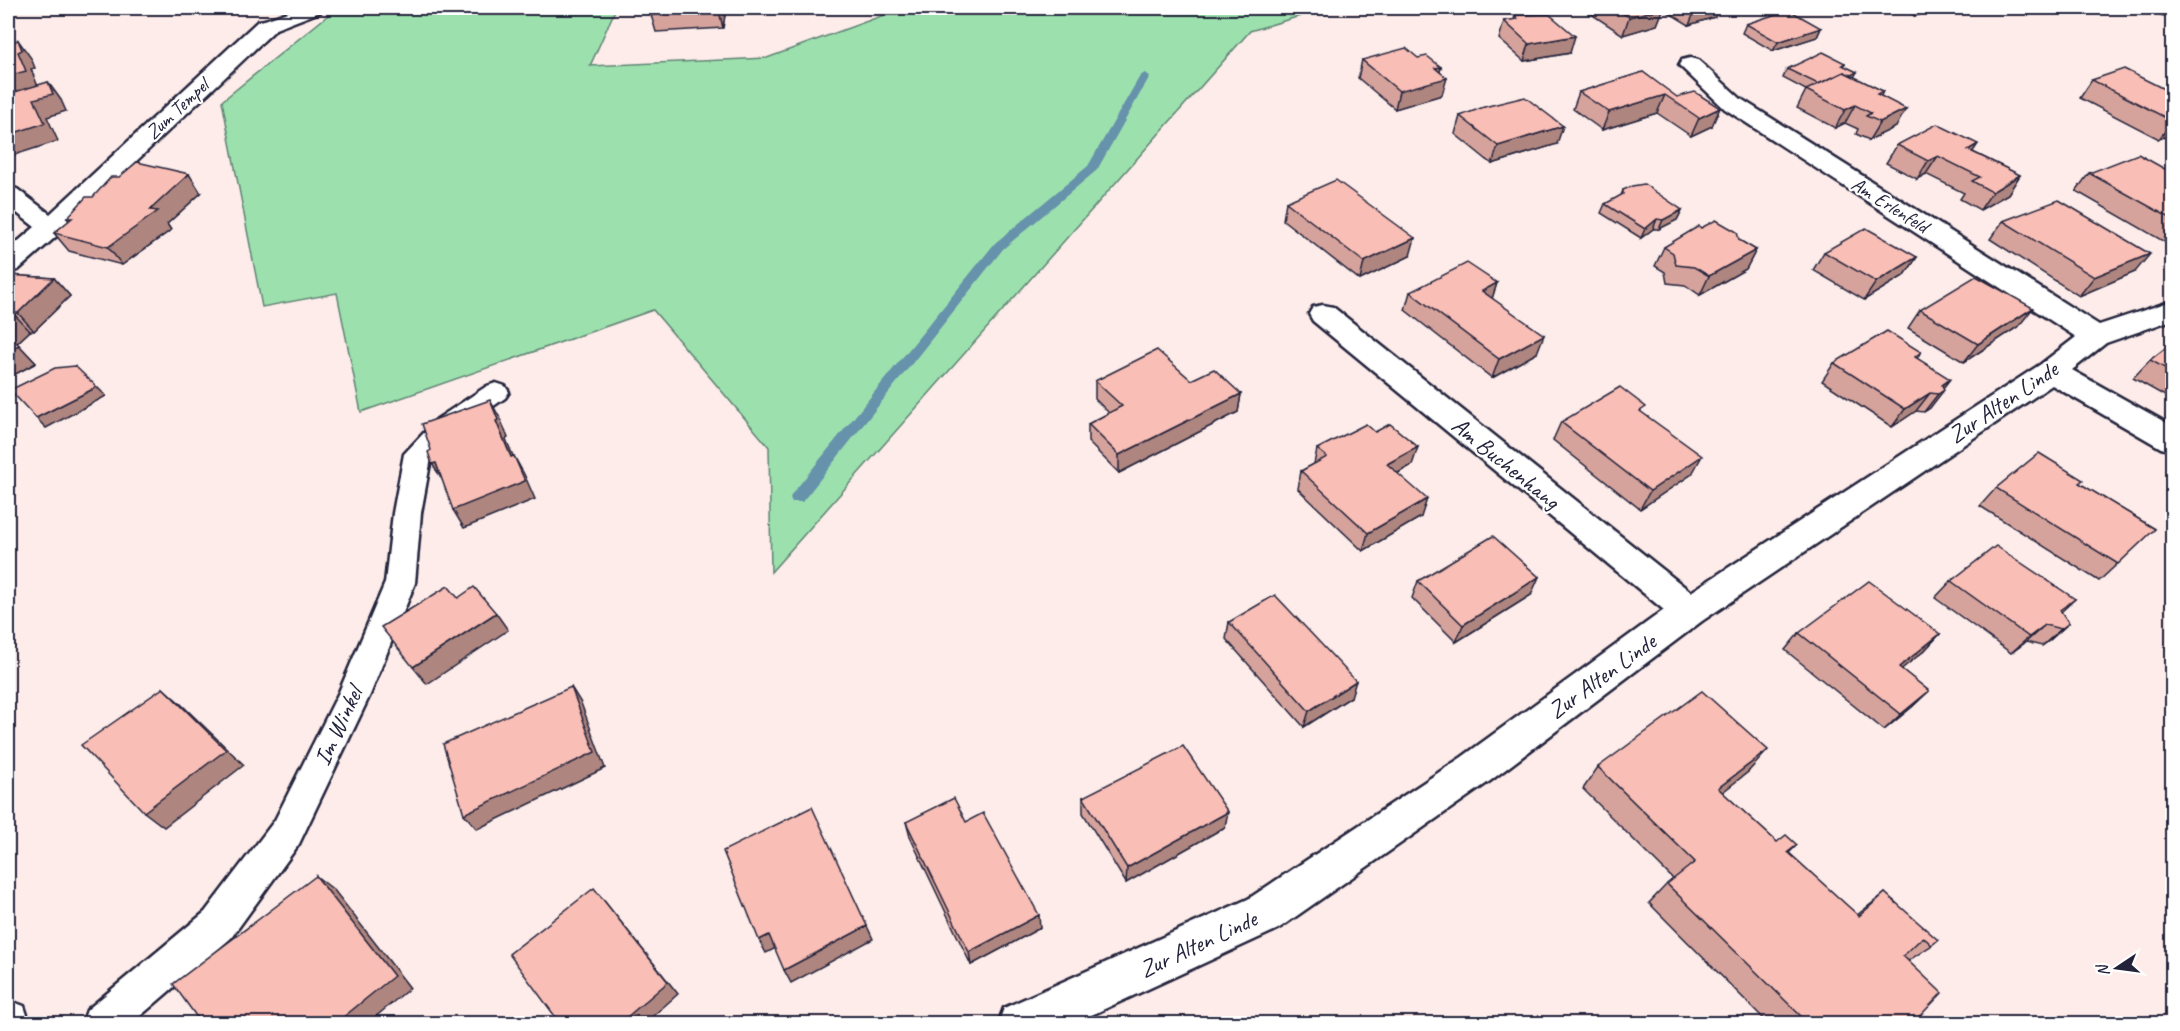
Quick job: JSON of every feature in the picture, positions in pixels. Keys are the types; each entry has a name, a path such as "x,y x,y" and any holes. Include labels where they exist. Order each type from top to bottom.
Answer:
{"street":[{"path":"2164,8 2172,11"},
{"name":"Zum Tempel","path":"8,264 51,227 266,26"},
{"name":"Am Erlenfeld","path":"1690,65 1733,104 2096,336"},
{"path":"8,194 51,227"},
{"name":"Zur Alten Linde","path":"1020,1023 1263,914 1476,769 1690,611 2051,371 2096,336 2172,310"},
{"name":"Am Buchenhang","path":"1323,315 1690,611"},
{"path":"2051,371 2172,440"}],"lane":[{"name":"Zum Tempel","path":"266,26 314,8"},
{"name":"Im Winkel","path":"101,1023 218,925 287,832 354,695 400,583 407,513 418,454 446,426 496,392"}],"green space":[{"path":"327,8 616,8 590,66 767,58 903,8 1327,8 1250,31 771,572 769,447 653,310 361,412 337,293 262,307 222,101 332,12"}],"building":[{"path":"652,8 719,8 719,11 651,15"},
{"path":"1614,8 1664,8 1629,17"},
{"path":"1789,10 1821,28 1778,42 1746,24"},
{"path":"1549,14 1575,36 1529,44 1504,21 1518,19 1515,15"},
{"path":"18,40 22,50 18,52 26,71 8,76 8,43"},
{"path":"1406,48 1418,58 1427,56 1441,67 1435,68 1447,78 1399,91 1362,60"},
{"path":"1823,52 1857,72 1851,75 1844,72 1818,84 1787,69"},
{"path":"2124,69 2172,93 2172,121 2092,80"},
{"path":"1643,72 1677,97 1695,92 1720,108 1699,118 1665,95 1609,112 1579,92"},
{"path":"1844,72 1883,91 1877,94 1906,109 1880,122 1866,116 1871,113 1855,105 1845,110 1806,90"},
{"path":"48,82 53,94 34,99 45,123 8,135 8,94"},
{"path":"1525,97 1563,126 1498,146 1460,116 1484,107"},
{"path":"1937,124 1978,144 1968,150 2020,175 1992,192 1972,181 1980,177 1938,156 1928,161 1897,145"},
{"path":"2138,154 2172,173 2172,219 2089,173"},
{"path":"137,162 189,174 150,210 158,211 108,247 54,233 72,218 67,218 86,197 93,197 111,177 119,177"},
{"path":"1336,180 1415,238 1364,262 1286,202"},
{"path":"1644,184 1682,210 1663,220 1657,219 1645,229 1605,204 1623,194 1623,190"},
{"path":"2059,200 2150,254 2094,277 2003,221"},
{"path":"1716,220 1737,232 1739,240 1756,250 1709,276 1694,267 1676,265 1673,253 1664,247 1699,226 1701,228"},
{"path":"1866,228 1917,257 1876,282 1824,252"},
{"path":"1467,263 1497,283 1482,291 1544,335 1499,359 1410,292"},
{"path":"8,275 54,278 18,313 13,313 8,318"},
{"path":"1976,276 2033,308 1978,344 1920,310"},
{"path":"1887,331 1921,352 1915,357 1950,379 1942,385 1944,390 1938,394 1930,393 1905,409 1834,363"},
{"path":"8,334 19,345 8,351"},
{"path":"2172,343 2172,372 2150,360"},
{"path":"1157,350 1191,380 1214,369 1241,394 1119,455 1088,424 1122,406 1095,381"},
{"path":"75,366 97,387 36,418 10,390 55,368"},
{"path":"1620,387 1646,407 1640,411 1702,456 1650,491 1561,422"},
{"path":"490,400 511,457 514,456 525,481 453,510 436,463 432,464 428,452 431,450 422,424"},
{"path":"1366,424 1375,432 1390,424 1418,447 1387,464 1427,499 1368,533 1301,471 1327,457 1317,449"},
{"path":"2039,453 2083,480 2079,483 2155,529 2118,564 1996,488"},
{"path":"1493,536 1539,577 1463,625 1418,581"},
{"path":"1996,546 2075,599 2060,610 2069,623 2061,629 2045,625 2029,637 1951,581"},
{"path":"1869,581 1940,634 1899,667 1929,691 1901,714 1799,633"},
{"path":"448,586 458,598 474,587 496,613 413,667 381,627"},
{"path":"1275,595 1356,681 1309,711 1229,622"},
{"path":"571,687 595,752 464,814 443,744"},
{"path":"163,688 226,750 144,812 81,745"},
{"path":"1702,691 1768,750 1718,788 1777,842 1786,835 1797,845 1788,852 1859,916 1885,893 1938,940 1932,945 1923,937 1903,956 1942,993 1917,1019 1921,1023 1808,1023 1667,884 1695,862 1598,767"},
{"path":"1183,746 1228,812 1127,868 1083,797"},
{"path":"954,798 966,822 983,813 1039,915 969,952 906,822"},
{"path":"812,807 867,926 784,970 769,935 759,940 723,851"},
{"path":"316,876 394,976 336,1023 201,1023 173,984"},
{"path":"594,888 668,982 620,1023 560,1023 509,954"}],"waterway":[{"path":"797,498 999,246 1093,168 1145,76"}]}
